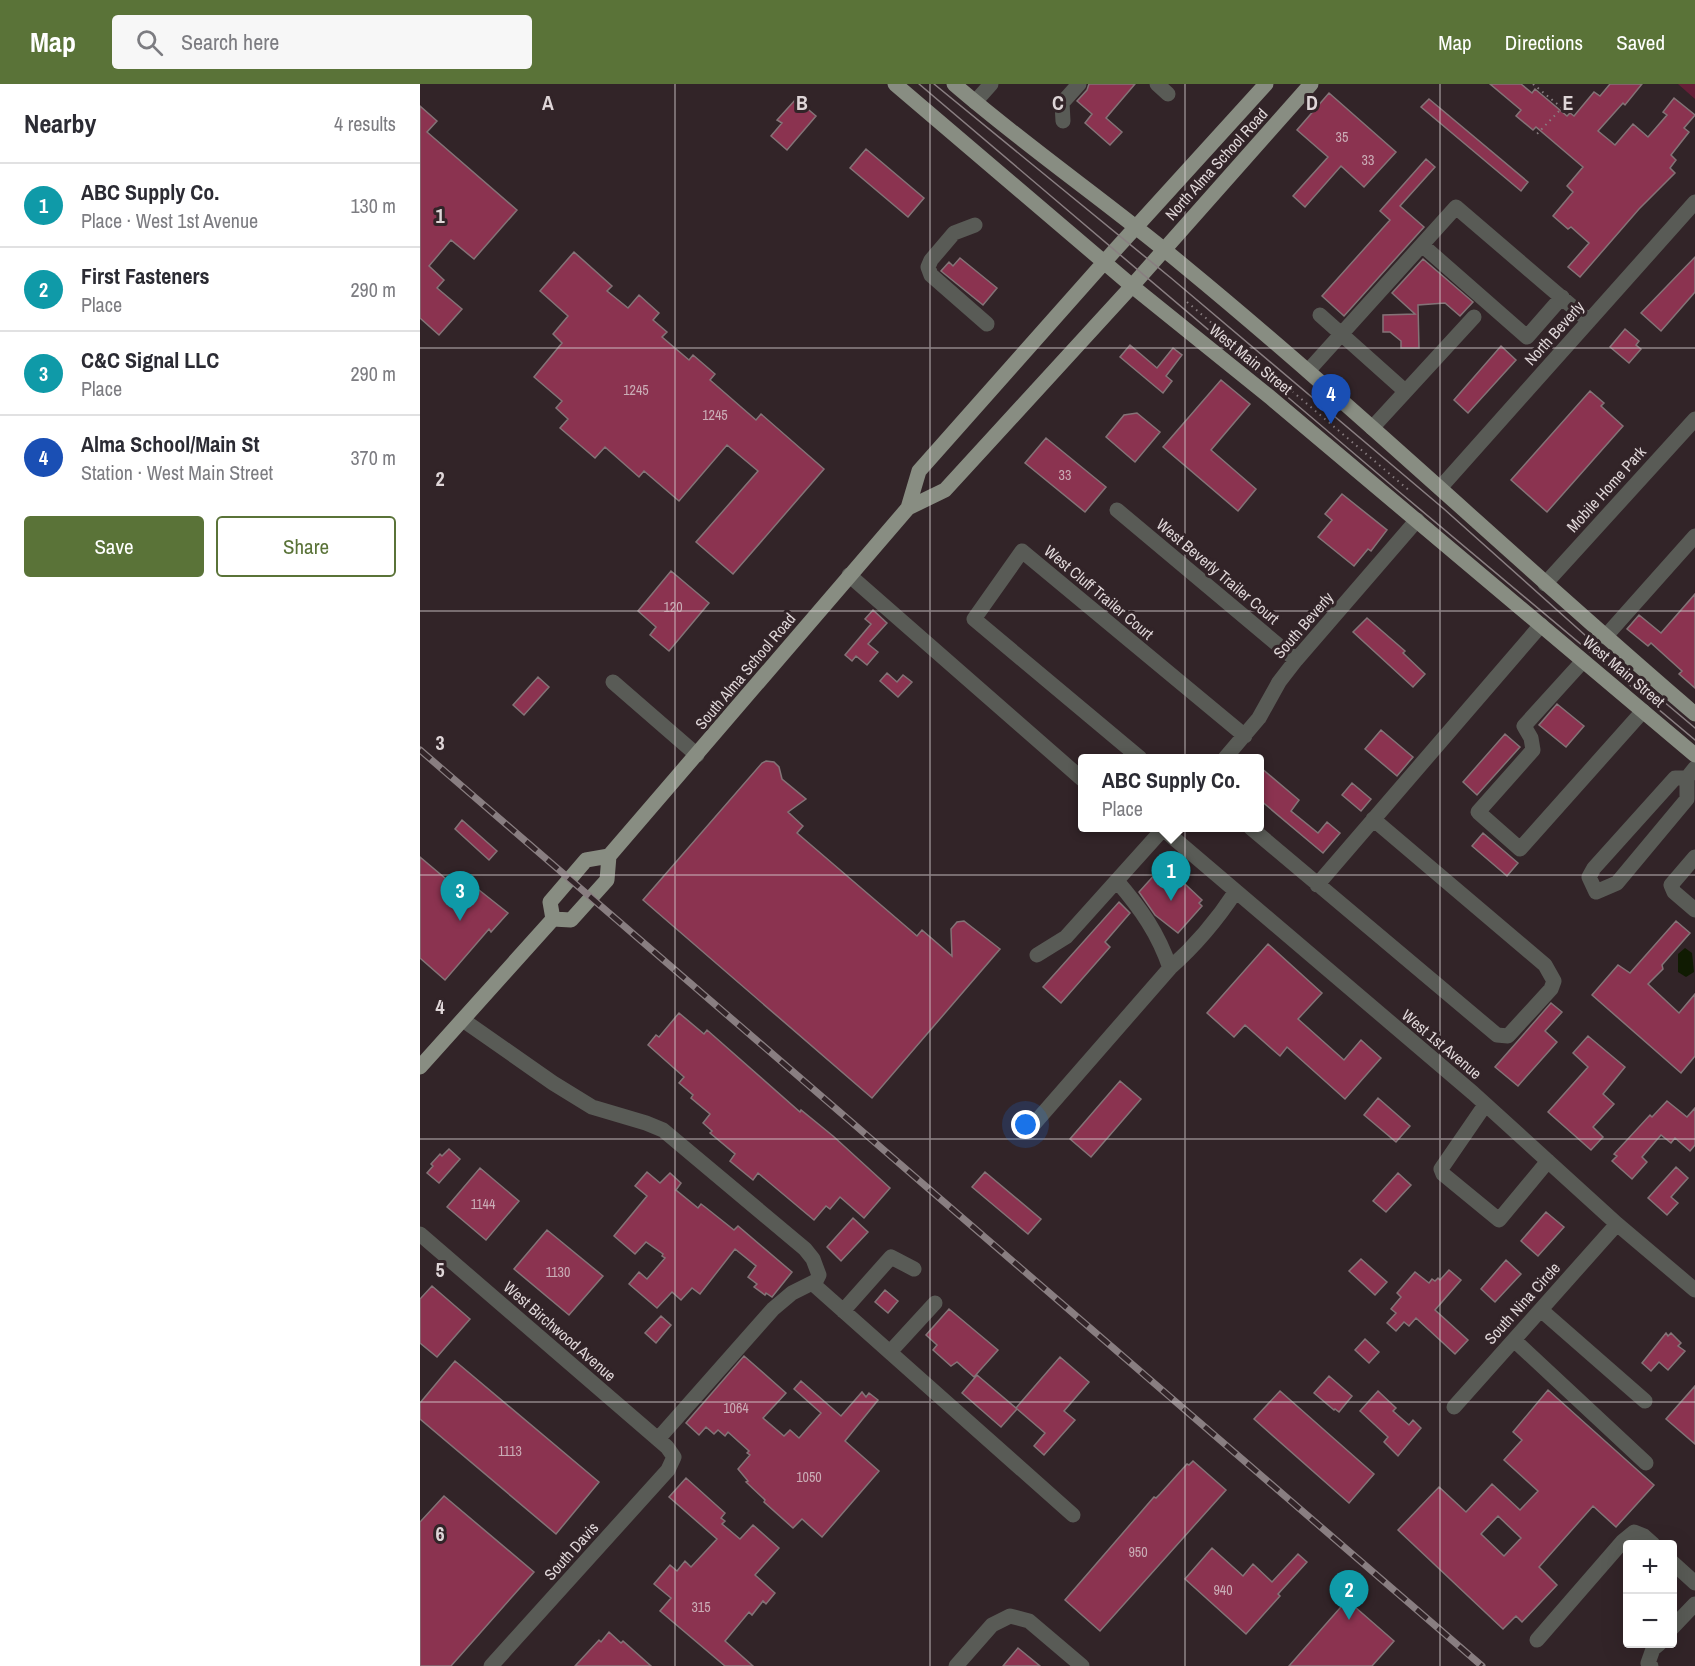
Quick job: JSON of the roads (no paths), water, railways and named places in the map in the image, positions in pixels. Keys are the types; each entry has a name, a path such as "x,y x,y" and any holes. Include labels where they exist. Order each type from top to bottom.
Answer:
{"main road":[{"name":"West Main Street","path":"895,84 1132,286 1417,520 1695,755"},
{"name":"West Main Street","path":"954,84 1164,250 1308,371 1545,584 1695,714"},
{"name":"North Alma School Road","path":"1118,246 1266,84"},
{"name":"North Alma School Road","path":"1147,268 1311,84"},
{"name":"South Alma School Road","path":"908,508 919,471 1118,246"},
{"name":"South Alma School Road","path":"420,1067 553,920 571,920 607,880 609,856 908,508 945,490 1147,268"},
{"path":"553,920 550,902 586,860 609,856"}],"street":[{"path":"975,102 991,84"},
{"path":"1063,121 1062,103 1079,84"},
{"name":"North Beverly","path":"1440,488 1695,202"},
{"path":"1308,371 1456,207 1589,321"},
{"path":"975,225 954,233 931,260 928,267 931,275 987,324"},
{"path":"1422,245 1527,337 1562,297"},
{"path":"1320,315 1406,391"},
{"path":"1372,428 1474,317"},
{"name":"Mobile Home Park","path":"1545,584 1695,419"},
{"name":"West Beverly Trailer Court","path":"1117,510 1296,660"},
{"name":"South Beverly","path":"1229,754 1263,711 1279,682 1296,660 1417,520"},
{"path":"1605,637 1695,536"},
{"name":"West Cluff Trailer Court","path":"1134,754 974,619 1022,551 1245,736"},
{"path":"849,575 1078,775"},
{"path":"1317,885 1541,625"},
{"path":"1583,661 1524,726 1531,738 1533,750 1478,812 1520,849 1643,711"},
{"path":"614,682 697,755"},
{"path":"1691,773 1687,799 1617,883 1596,892 1589,877 1594,868 1676,778 1691,773"},
{"path":"1256,832 1497,1035 1508,1036 1551,989 1554,981 1545,965 1373,819"},
{"path":"1037,955 1066,937 1160,832"},
{"name":"West 1st Avenue","path":"1169,832 1695,1290"},
{"path":"1695,857 1671,885 1674,892 1695,910"},
{"path":"1117,881 1151,924 1170,968"},
{"path":"1034,1125 1170,968 1194,946 1223,911 1236,891"},
{"path":"463,1020 553,1083 592,1107 663,1130 805,1249 813,1259 819,1275 816,1281 792,1293 773,1309 658,1439"},
{"path":"1485,1105 1441,1169 1443,1174 1498,1220 1548,1161"},
{"name":"South Nina Circle","path":"1454,1407 1617,1224"},
{"name":"West Birchwood Avenue","path":"420,1234 658,1439 674,1457"},
{"path":"843,1311 891,1257 914,1269"},
{"path":"812,1283 1073,1515"},
{"path":"890,1352 935,1303"},
{"path":"1541,1310 1645,1401"},
{"path":"1514,1340 1646,1463"},
{"name":"South Davis","path":"491,1666 668,1470 674,1457"},
{"path":"1624,1540 1634,1532 1648,1540"},
{"path":"1537,1640 1623,1541"},
{"path":"1677,1567 1695,1583"},
{"path":"1677,1623 1695,1604"},
{"path":"956,1666 992,1625 1010,1616 1029,1621 1082,1666"},
{"path":"1651,1666 1648,1664 1654,1648"}],"tram line":[{"path":"919,84 1695,740"},
{"path":"934,84 1171,278 1444,509 1605,653"},
{"path":"1663,701 1695,728"}],"railway":[{"path":"420,750 1482,1666"}],"place":[{"name":"Alma School/Main St","path":"1331,424"},
{"name":"ABC Supply Co.","path":"1171,901"},
{"name":"C&C Signal LLC","path":"460,921"},
{"name":"First Fasteners","path":"1349,1620"}]}
